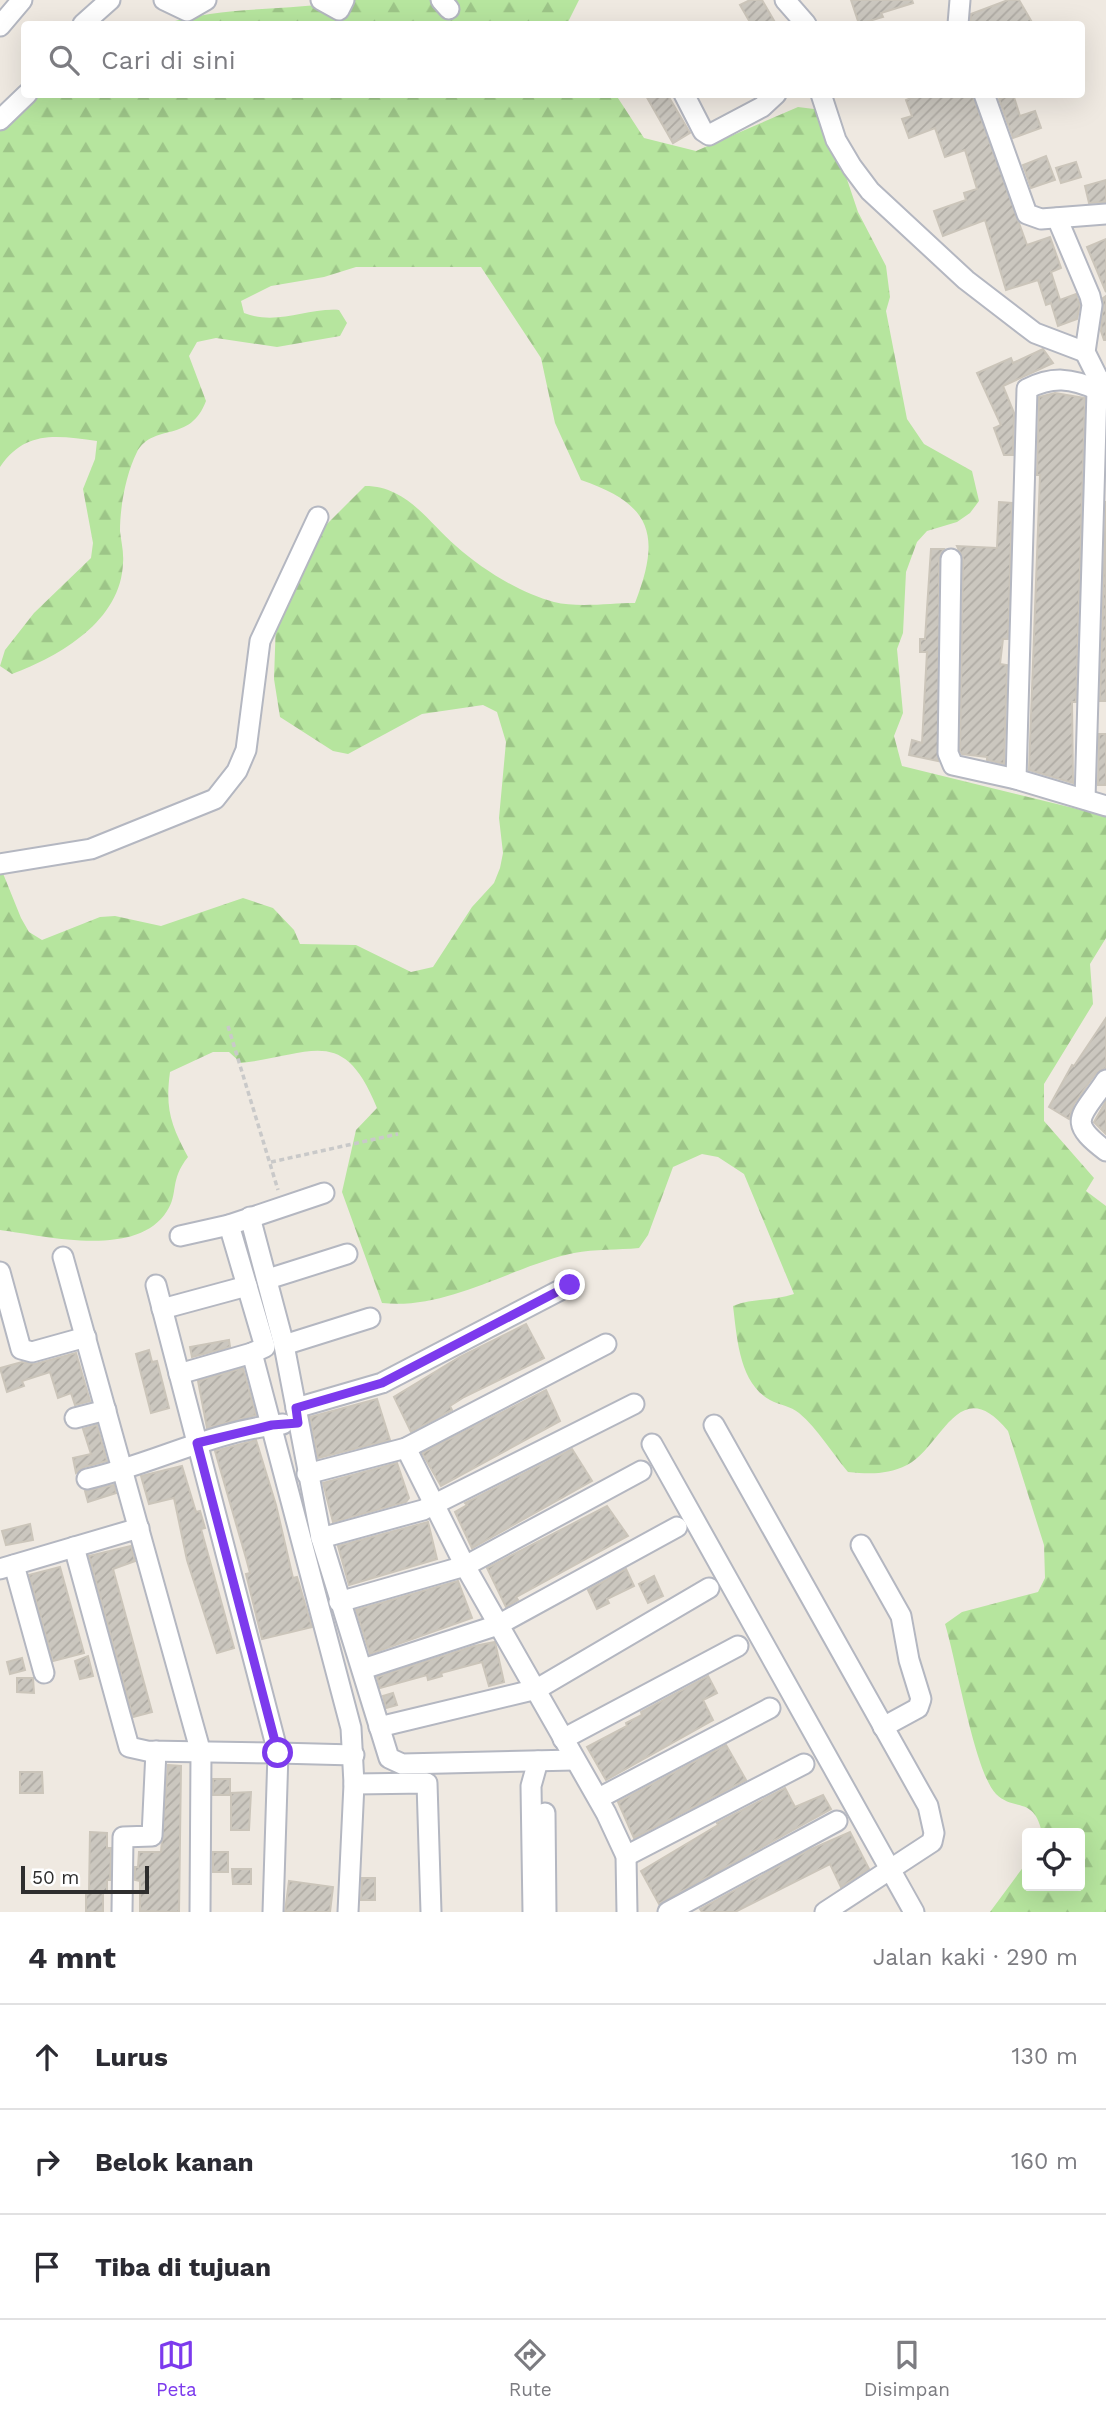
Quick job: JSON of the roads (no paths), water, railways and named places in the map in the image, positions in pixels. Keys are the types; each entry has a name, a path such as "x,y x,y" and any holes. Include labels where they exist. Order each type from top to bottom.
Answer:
{"street":[{"path":"0,26 22,0"},
{"path":"86,21 110,0"},
{"path":"164,0 187,11 206,0"},
{"path":"321,0 338,9 344,0"},
{"path":"785,0 803,21"},
{"path":"958,21 960,0"},
{"path":"0,120 23,98"},
{"path":"686,98 703,131 709,135 762,107 772,98"},
{"path":"822,98 836,140 870,191 966,280 1035,333 1085,352"},
{"path":"985,98 1021,204 1033,219 1106,214"},
{"path":"1057,218 1092,305 1085,352 1101,388 1085,799"},
{"path":"1016,779 1027,389 1044,380 1060,378 1101,388"},
{"path":"0,864 91,849 215,799 237,771 246,750 260,641 318,517"},
{"path":"951,559 947,753 953,765 1016,779 1106,806"},
{"path":"1106,1080 1080,1120 1081,1129 1086,1136 1106,1151"},
{"path":"180,1237 229,1225 324,1194"},
{"path":"250,1217 284,1345 321,1538 389,1758 402,1763 574,1760"},
{"path":"179,1374 265,1347 229,1225"},
{"path":"268,1279 347,1254"},
{"path":"62,1257 201,1753 200,1912"},
{"path":"2,1285 19,1346 24,1351 41,1350 86,1337"},
{"path":"156,1285 278,1753 273,1912"},
{"path":"87,1479 124,1471 197,1443 272,1425 382,1383 570,1285"},
{"path":"162,1308 247,1286"},
{"path":"284,1345 370,1318"},
{"path":"307,1474 406,1448 606,1344"},
{"path":"252,1353 338,1677 354,1755 348,1912"},
{"path":"321,1538 434,1506 634,1404"},
{"path":"75,1418 106,1410"},
{"path":"714,1425 928,1806 934,1833 932,1842 825,1912"},
{"path":"652,1444 915,1912"},
{"path":"406,1448 465,1566 537,1689 574,1760 599,1798 626,1856 627,1912"},
{"path":"339,1602 465,1566 641,1471"},
{"path":"363,1669 498,1625 677,1527"},
{"path":"44,1673 7,1567 139,1528"},
{"path":"860,1545 901,1616 909,1660 921,1699 918,1708 883,1727"},
{"path":"74,1547 129,1747 201,1753 354,1755"},
{"path":"379,1727 537,1689 709,1588"},
{"path":"563,1739 738,1646"},
{"path":"599,1798 770,1707"},
{"path":"122,1912 123,1837 152,1836 156,1751"},
{"path":"538,1761 531,1786 546,1912"},
{"path":"440,1763 442,1912"},
{"path":"626,1856 804,1765"},
{"path":"354,1784 427,1783 431,1912"},
{"path":"668,1912 837,1821"},
{"path":"533,1912 539,1870"}]}
